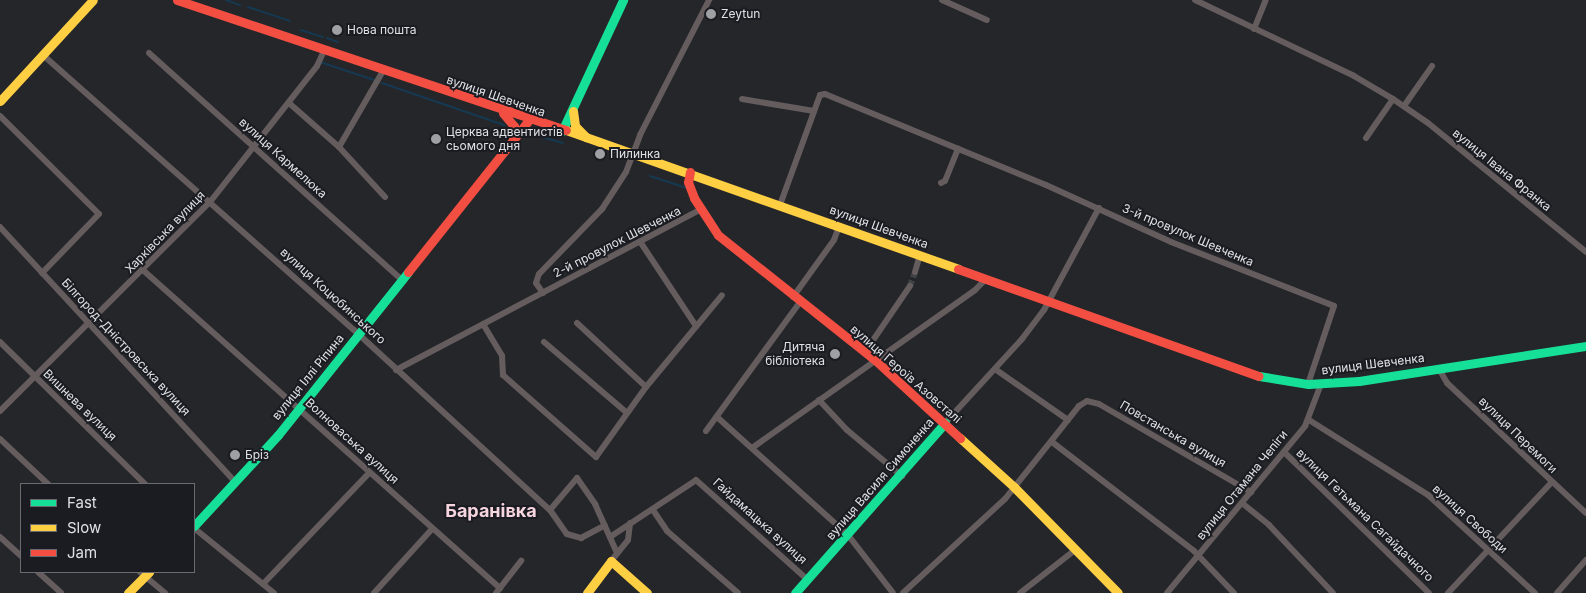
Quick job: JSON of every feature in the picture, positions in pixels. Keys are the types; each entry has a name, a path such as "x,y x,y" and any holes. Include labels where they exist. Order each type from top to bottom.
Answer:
{"main road":[{"path":"0,101 44,56 93,0"},
{"name":"вулиця Шевченка","path":"177,0 499,110 690,172 1240,372 1308,384 1321,384 1439,369 1586,346"},
{"path":"562,131 623,0"},
{"path":"576,101 573,115 575,126 593,141"},
{"path":"499,110 514,126 510,144"},
{"name":"вулиця Іллі Ріпина","path":"195,526 236,483 299,408 529,120"},
{"name":"вулиця Героїв Азовсталі","path":"690,172 688,182 700,210 718,235 796,299 874,359 1014,487 1118,593"},
{"name":"вулиця Василя Симоненка","path":"795,593 902,476 945,423"},
{"path":"587,593 611,562 647,593"},
{"path":"128,593 145,573"}],"street":[{"path":"632,154 709,0"},
{"path":"942,0 987,20"},
{"name":"вулиця Івана Франка","path":"1195,0 1354,76 1404,106 1586,252"},
{"path":"1254,29 1266,0"},
{"name":"Харківська вулиця","path":"0,411 144,270 210,202 317,66 324,51"},
{"name":"вулиця Кармелюка","path":"149,53 402,280"},
{"name":"вулиця Коцюбинського","path":"44,56 210,202 550,510 562,530 574,538 581,538 605,526"},
{"path":"1404,106 1432,66"},
{"path":"339,147 383,71"},
{"name":"3-й провулок Шевченка","path":"780,205 820,95 825,94 1099,208 1171,242 1334,306 1308,384"},
{"path":"742,99 814,112"},
{"path":"1366,138 1393,99"},
{"path":"288,103 339,147 385,197"},
{"path":"0,116 99,214 42,273"},
{"path":"941,183 945,181 958,148"},
{"name":"2-й провулок Шевченка","path":"543,293 536,283 539,274 602,209 626,172 632,154"},
{"name":"вулиця Василя Симоненка","path":"945,423 995,369 1050,302 1099,208"},
{"name":"2-й провулок Шевченка","path":"396,370 641,243 700,210"},
{"path":"706,431 796,299 834,240 839,226"},
{"name":"Білгород-Дністровська вулиця","path":"0,227 236,483"},
{"path":"641,243 696,326"},
{"path":"915,272 920,255"},
{"name":"Волноваська вулиця","path":"144,270 299,408 498,590 521,561"},
{"path":"752,448 874,359 975,290 986,279"},
{"path":"865,352 910,286"},
{"path":"483,324 502,356 503,374 594,456 646,387 722,295"},
{"path":"577,323 646,387"},
{"name":"Вишнева вулиця","path":"0,342 144,483"},
{"path":"544,342 627,413"},
{"path":"903,593 1014,487 1068,420 995,369"},
{"name":"вулиця Перемоги","path":"1439,369 1447,383 1551,483 1586,513"},
{"name":"вулиця Отамана Чепіги","path":"1167,593 1309,420 1321,384"},
{"path":"819,400 847,430 902,476"},
{"name":"Повстанська вулиця","path":"1068,420 1083,403 1099,404 1251,492"},
{"path":"717,417 848,535 893,593"},
{"name":"вулиця Свободи","path":"1309,420 1428,495 1488,552 1535,593"},
{"path":"0,439 47,483"},
{"path":"1052,442 1199,556 1234,593"},
{"name":"вулиця Гетьмана Сагайдачного","path":"1284,452 1429,593"},
{"path":"263,584 368,473"},
{"path":"550,510 577,478 605,526 617,553"},
{"name":"Гайдамацька вулиця","path":"653,510 696,480 808,580"},
{"path":"1448,593 1551,483"},
{"path":"1242,503 1269,525 1333,593"},
{"path":"610,537 653,510 667,531 738,593"},
{"path":"611,562 631,531 630,523"},
{"path":"195,528 274,593"},
{"path":"378,592 432,529"},
{"path":"0,536 20,555"},
{"path":"1020,593 1075,550"},
{"path":"1556,593 1586,560"},
{"path":"39,573 61,593"},
{"path":"145,573 165,593"}],"waterway":[{"path":"226,0 240,5"},
{"path":"248,7 290,21"},
{"path":"301,30 323,37"},
{"path":"327,38 338,42"},
{"path":"320,62 374,80"},
{"path":"382,83 504,125"},
{"path":"535,135 563,143"},
{"path":"650,176 686,188"}],"tunnel":[{"path":"910,286 915,272"}],"traffic: fast":[{"path":"562,131 623,0"},
{"path":"195,525 278,435 408,272"},
{"path":"1259,376 1308,384 1359,381 1586,346"},
{"path":"795,593 945,423"}],"traffic: slow":[{"path":"0,101 93,0"},
{"path":"573,111 575,126 586,137"},
{"path":"566,130 958,269"},
{"path":"960,438 1014,487 1118,593"},
{"path":"587,593 611,561 647,593"},
{"path":"128,593 148,573"}],"traffic: jam":[{"path":"177,0 566,130"},
{"path":"503,113 514,126 513,140"},
{"path":"408,272 529,120"},
{"path":"690,172 688,182 694,198 718,235 874,359 960,438"},
{"path":"958,269 1259,376"}],"place":[{"name":"Zeytun","path":"711,14"},
{"name":"Нова пошта","path":"337,30"},
{"name":"Церква адвентистів сьомого дня","path":"436,139"},
{"name":"Пилинка","path":"600,154"},
{"name":"Дитяча бібліотека","path":"835,354"},
{"name":"Бріз","path":"235,455"}],"district":[{"name":"Баранівка","path":"491,511"}]}
